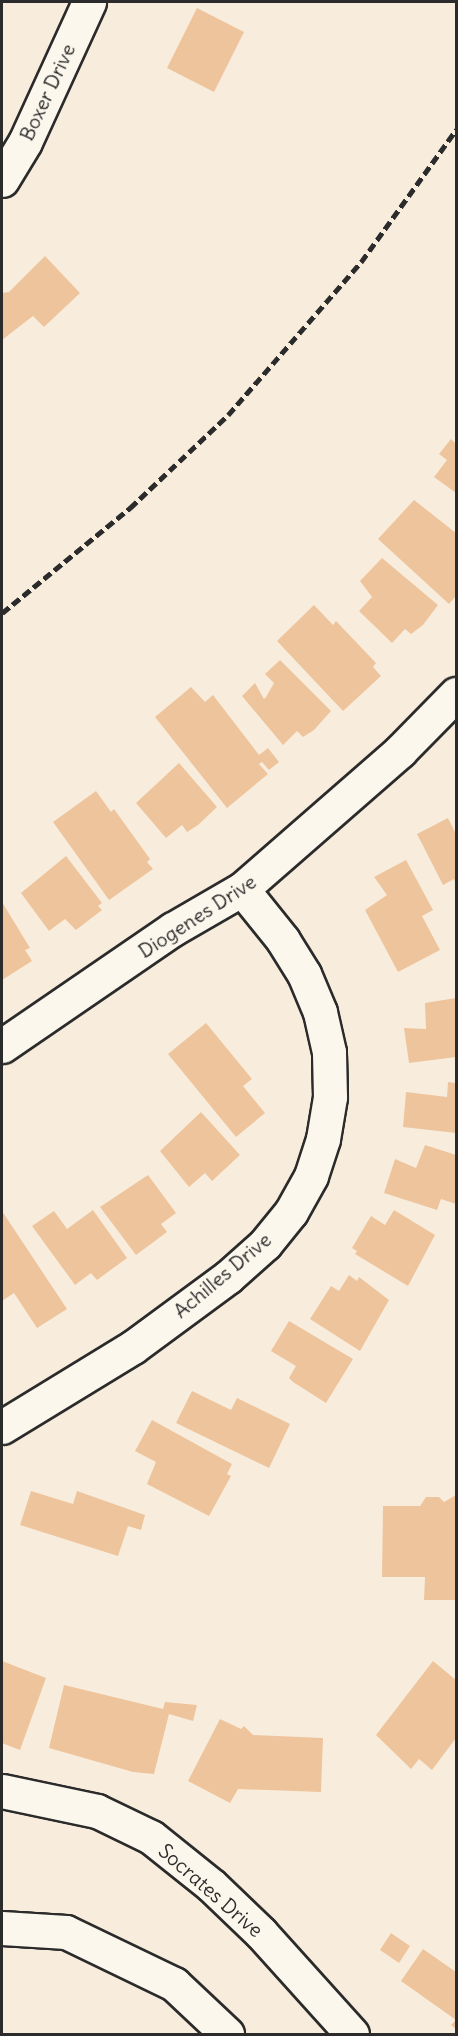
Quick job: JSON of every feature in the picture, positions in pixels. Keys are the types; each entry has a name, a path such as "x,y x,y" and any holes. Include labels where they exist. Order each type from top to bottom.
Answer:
{"street":[{"name":"Boxer Drive","path":"2,180 25,142 89,2"},
{"name":"Diogenes Drive","path":"2,1046 173,929 242,890 400,751 456,694"},
{"name":"Achilles Drive","path":"2,1427 133,1347 228,1276 265,1244 291,1212 311,1176 323,1140 330,1097 329,1052 320,1012 304,974 283,940 242,890"},
{"name":"Socrates Drive","path":"2,1791 97,1811 151,1838 211,1885 261,1933 352,2034"},
{"path":"2,1928 66,1932 174,1984 227,2034"}],"building":[{"path":"197,8 244,32 214,92 167,68"},
{"path":"45,256 80,293 44,327 33,316 2,340 2,293 9,292"},
{"path":"451,439 456,444 456,493 434,477 447,460 439,454"},
{"path":"414,500 456,533 456,596 449,604 378,539"},
{"path":"382,558 438,605 423,625 411,634 405,629 392,643 359,611 372,597 360,581"},
{"path":"314,605 333,625 336,621 376,663 373,667 381,676 343,711 277,641"},
{"path":"280,660 331,711 314,730 303,737 297,731 283,745 242,696 255,683 264,699 274,683 265,674"},
{"path":"191,687 205,702 213,695 259,755 268,748 279,762 269,770 262,762 259,764 268,774 227,808 155,717"},
{"path":"179,763 217,807 187,832 182,825 166,838 136,803"},
{"path":"96,791 111,812 114,809 150,859 147,862 153,869 109,900 53,822"},
{"path":"448,818 456,834 456,885 454,879 443,885 417,834"},
{"path":"66,856 102,903 98,906 102,910 76,930 65,919 49,931 21,893"},
{"path":"406,860 433,910 422,916 440,950 398,972 365,910 387,895 374,877"},
{"path":"2,902 30,948 25,950 32,961 2,980"},
{"path":"456,998 456,1057 409,1063 404,1028 426,1029 425,1003"},
{"path":"206,1023 252,1079 243,1086 265,1113 236,1137 168,1054"},
{"path":"448,1082 456,1083 456,1133 403,1127 406,1092 447,1097"},
{"path":"201,1112 240,1155 212,1181 205,1173 189,1187 160,1151"},
{"path":"425,1145 456,1155 456,1204 441,1199 437,1210 384,1193 395,1159 416,1168"},
{"path":"148,1175 176,1213 161,1224 167,1232 136,1255 100,1207"},
{"path":"93,1210 127,1258 97,1280 91,1273 75,1285 32,1226 54,1211 67,1229"},
{"path":"394,1210 435,1235 408,1286 355,1254 357,1251 352,1248 371,1216 385,1225"},
{"path":"2,1211 67,1309 37,1328 14,1293 2,1301"},
{"path":"349,1275 357,1281 359,1277 389,1300 360,1351 310,1319 331,1286 339,1291"},
{"path":"289,1321 353,1359 326,1403 293,1382 289,1378 296,1366 271,1351"},
{"path":"192,1391 231,1410 237,1398 290,1424 269,1468 176,1423"},
{"path":"152,1420 232,1464 227,1474 231,1476 209,1516 147,1484 156,1462 135,1451"},
{"path":"31,1491 73,1504 77,1491 145,1515 141,1530 128,1526 118,1556 20,1525"},
{"path":"456,1495 456,1600 424,1600 425,1577 382,1577 383,1506 420,1506 426,1497 439,1497 444,1502"},
{"path":"2,1661 46,1678 20,1750 2,1743"},
{"path":"433,1661 456,1680 456,1738 432,1770 419,1759 411,1769 376,1735"},
{"path":"64,1685 163,1709 165,1702 197,1705 193,1721 169,1714 154,1774 133,1772 49,1748"},
{"path":"220,1719 241,1729 244,1726 253,1735 323,1738 321,1792 238,1789 230,1803 188,1781"},
{"path":"391,1933 410,1946 399,1963 380,1950"},
{"path":"423,1949 456,1972 456,2020 401,1981"}],"railway":[{"path":"2,613 130,508 228,415 361,262 456,130"}]}
